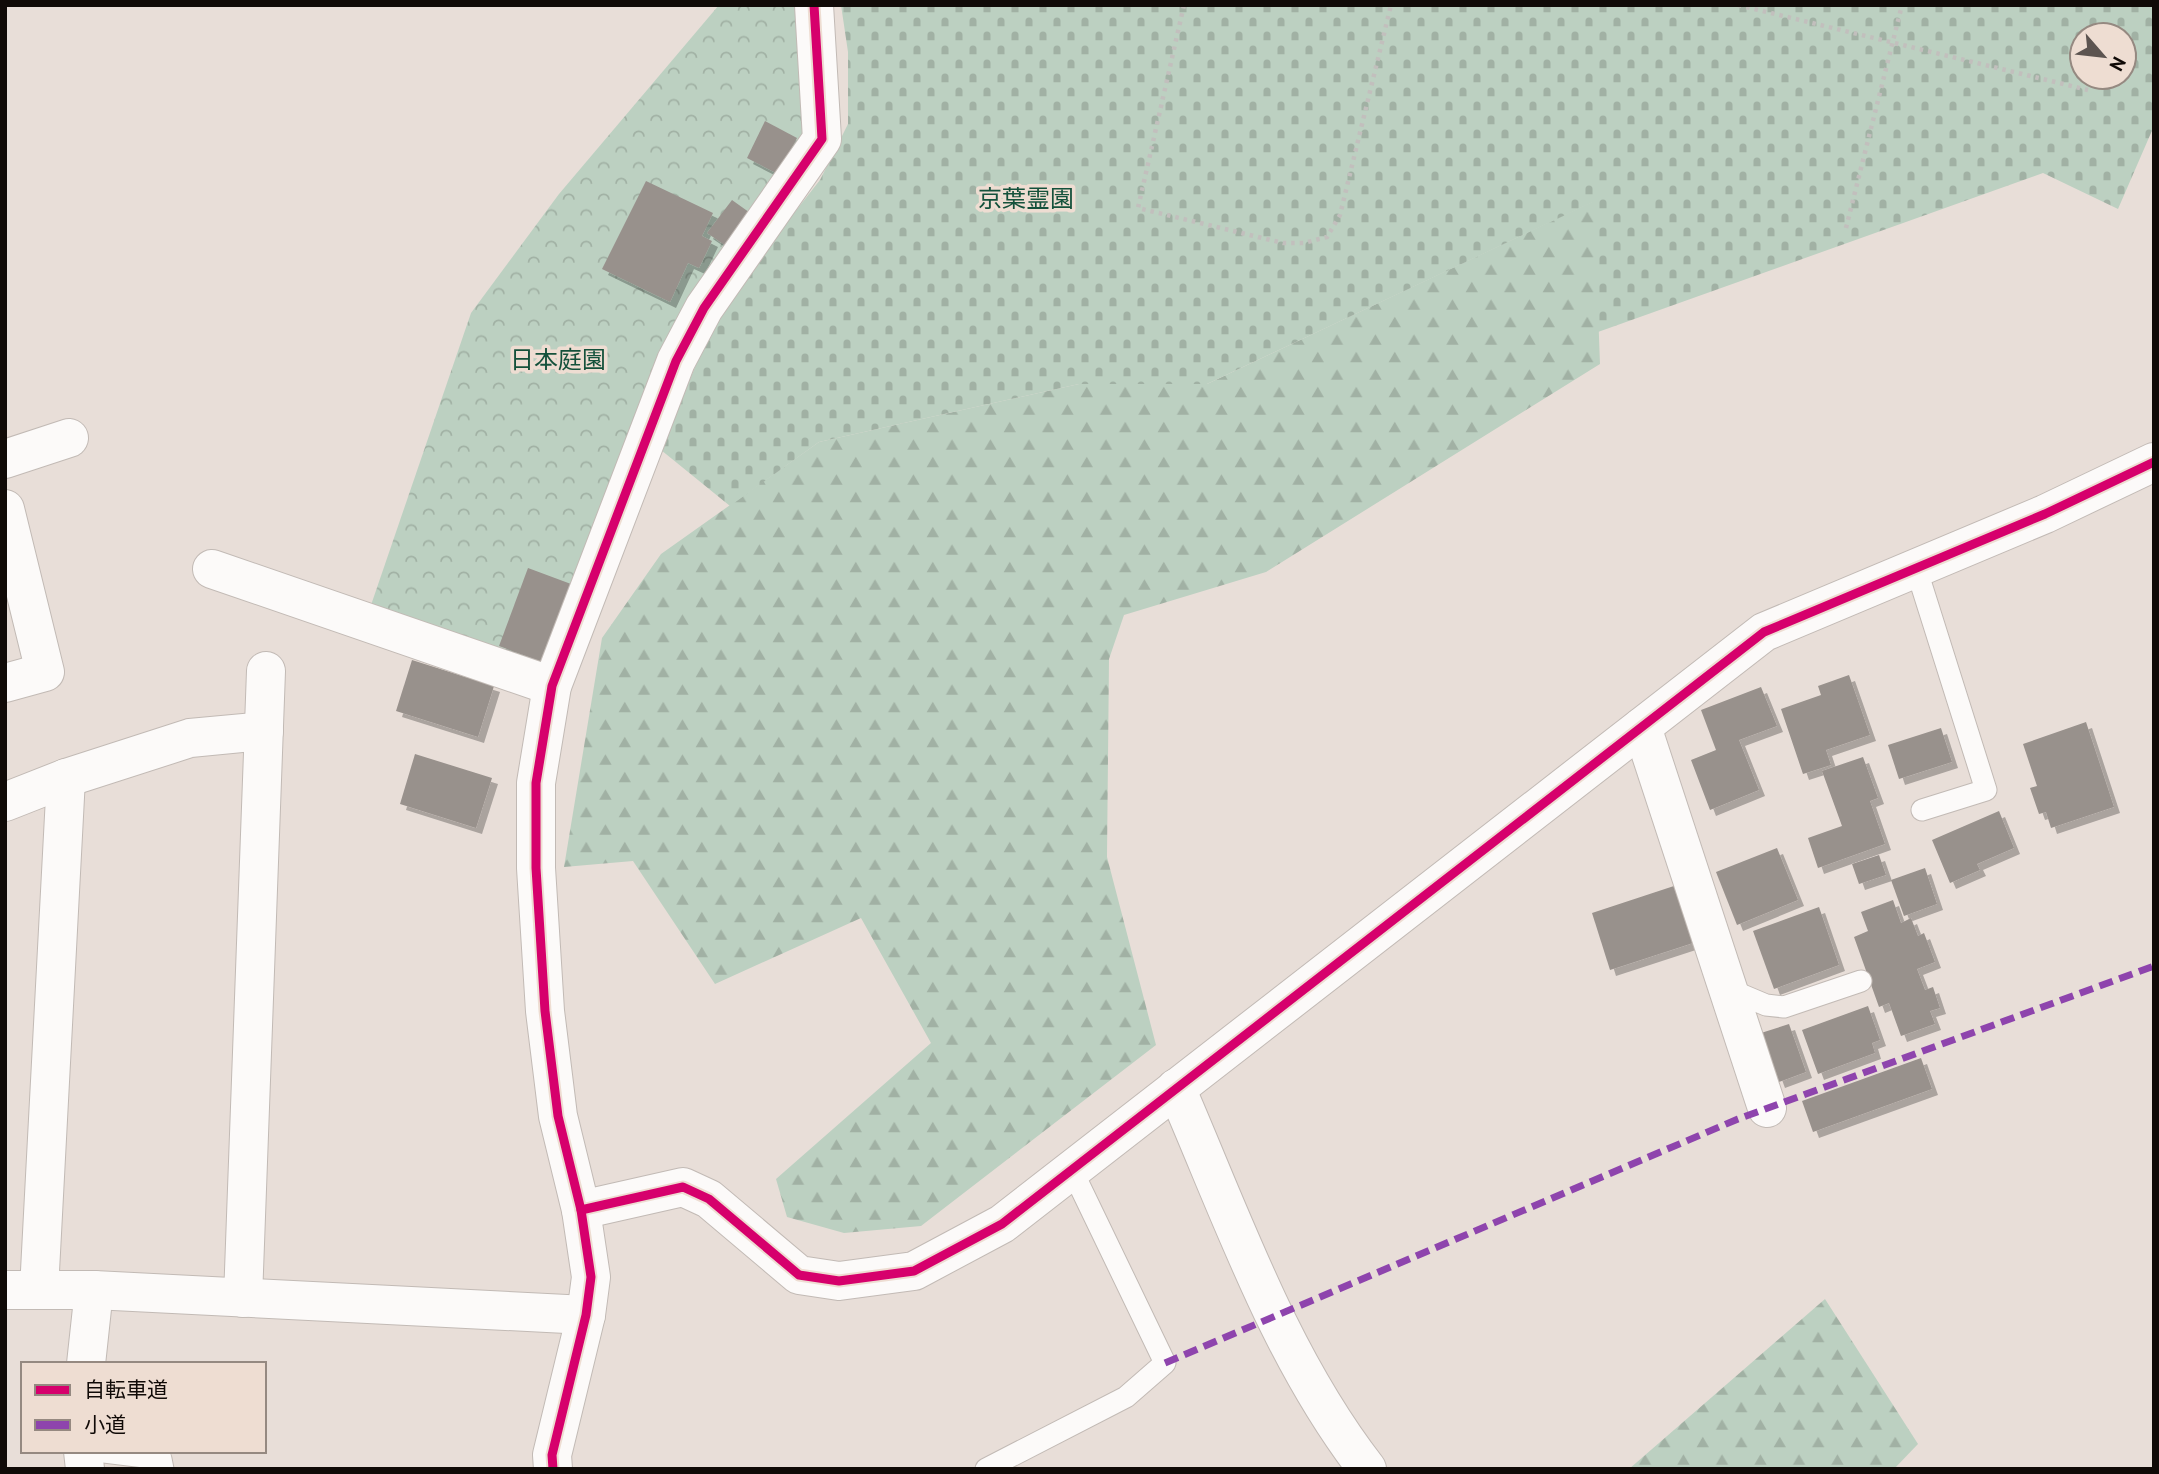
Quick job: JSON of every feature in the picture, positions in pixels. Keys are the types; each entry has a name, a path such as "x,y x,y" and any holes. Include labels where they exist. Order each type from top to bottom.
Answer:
{"street":[{"path":"553,1469 552,1455 586,1315 591,1277 581,1210 558,1116 545,1011 536,868 536,783 552,686 676,361 704,308 822,139 814,5"},
{"path":"5,459 69,439"},
{"path":"581,1210 683,1187 709,1199 799,1275 838,1282 914,1271 1002,1224 1764,632 2154,463"},
{"path":"5,509 45,672 5,683"},
{"path":"212,569 552,686"},
{"path":"243,1298 266,671"},
{"path":"1642,727 1767,1108"},
{"path":"5,802 66,778 190,738 264,731"},
{"path":"66,778 22,1290 94,1290 586,1315"},
{"path":"1175,1088 1275,1316 1332,1424 1367,1469"},
{"path":"86,1362 94,1290"}],"lane":[{"path":"1916,568 1986,790 1922,810"},
{"path":"1728,989 1766,1005 1784,1007 1861,981"},
{"path":"986,1469 1126,1398 1165,1363 1071,1168"},
{"path":"112,1453 161,1459 163,1469"}],"path":[{"path":"1184,5 1138,208 1283,243 1304,243 1326,237 1340,215 1391,5"},
{"path":"1738,5 2068,85"},
{"path":"1846,228 1902,5"}],"green space":[{"name":"日本庭園","path":"719,5 797,5 804,136 544,673 370,608 471,313 559,194"},
{"name":"京葉霊園","path":"841,5 2154,5 2154,126 2118,209 2043,173 1598,332 1593,202 1207,384 1079,384 819,442 730,506 661,450 709,333 735,288 820,180 848,124 848,52"},
{"path":"1594,201 1600,364 1266,572 1124,615 1109,659 1107,857 1156,1045 921,1226 844,1233 787,1217 776,1179 931,1043 861,918 715,984 633,861 564,867 602,638 661,554 819,442 1079,384 1207,384"},
{"path":"1825,1299 1918,1444 1894,1469 1629,1469"}],"building":[{"path":"765,121 797,138 778,174 747,158"},
{"path":"646,181 713,213 702,236 712,241 699,268 688,263 670,302 602,269"},
{"path":"732,200 753,215 729,248 707,233"},
{"path":"528,568 571,584 542,662 499,646"},
{"path":"412,660 494,686 478,737 396,711"},
{"path":"1849,675 1870,735 1826,750 1831,765 1803,774 1781,709 1821,695 1818,686"},
{"path":"1761,687 1777,726 1739,740 1759,790 1710,810 1691,760 1716,750 1701,710"},
{"path":"2086,722 2114,807 2051,828 2046,812 2039,814 2030,788 2037,786 2023,744"},
{"path":"1941,728 1952,762 1899,779 1888,745"},
{"path":"415,754 492,778 476,828 400,804"},
{"path":"1863,757 1878,798 1870,801 1885,844 1818,868 1808,838 1842,826 1822,771"},
{"path":"1999,811 2014,848 1977,864 1980,870 1950,883 1932,840"},
{"path":"1777,848 1798,900 1737,925 1716,872"},
{"path":"1879,855 1886,875 1859,884 1852,864"},
{"path":"1925,868 1937,904 1904,916 1891,880"},
{"path":"1677,885 1696,942 1610,970 1592,913"},
{"path":"1893,900 1901,923 1911,918 1918,936 1924,933 1935,962 1917,969 1925,990 1933,987 1940,1008 1930,1011 1935,1024 1901,1036 1889,1003 1879,1007 1854,937 1868,931 1861,912"},
{"path":"1819,907 1839,965 1774,989 1753,931"},
{"path":"1868,1006 1880,1040 1872,1043 1875,1053 1818,1074 1802,1030"},
{"path":"1789,1024 1806,1072 1779,1082 1761,1033"},
{"path":"1921,1058 1932,1089 1813,1132 1802,1101"}],"marked path":[{"path":"1165,1363 1738,1119 2154,966"}],"cycle path":[{"path":"553,1469 552,1455 586,1315 591,1277 581,1210 558,1116 545,1011 536,868 536,783 552,686 676,361 704,308 822,139 814,5"},
{"path":"581,1210 683,1187 709,1199 799,1275 839,1281 914,1271 1002,1224 1764,632 2045,514 2154,462"}]}
